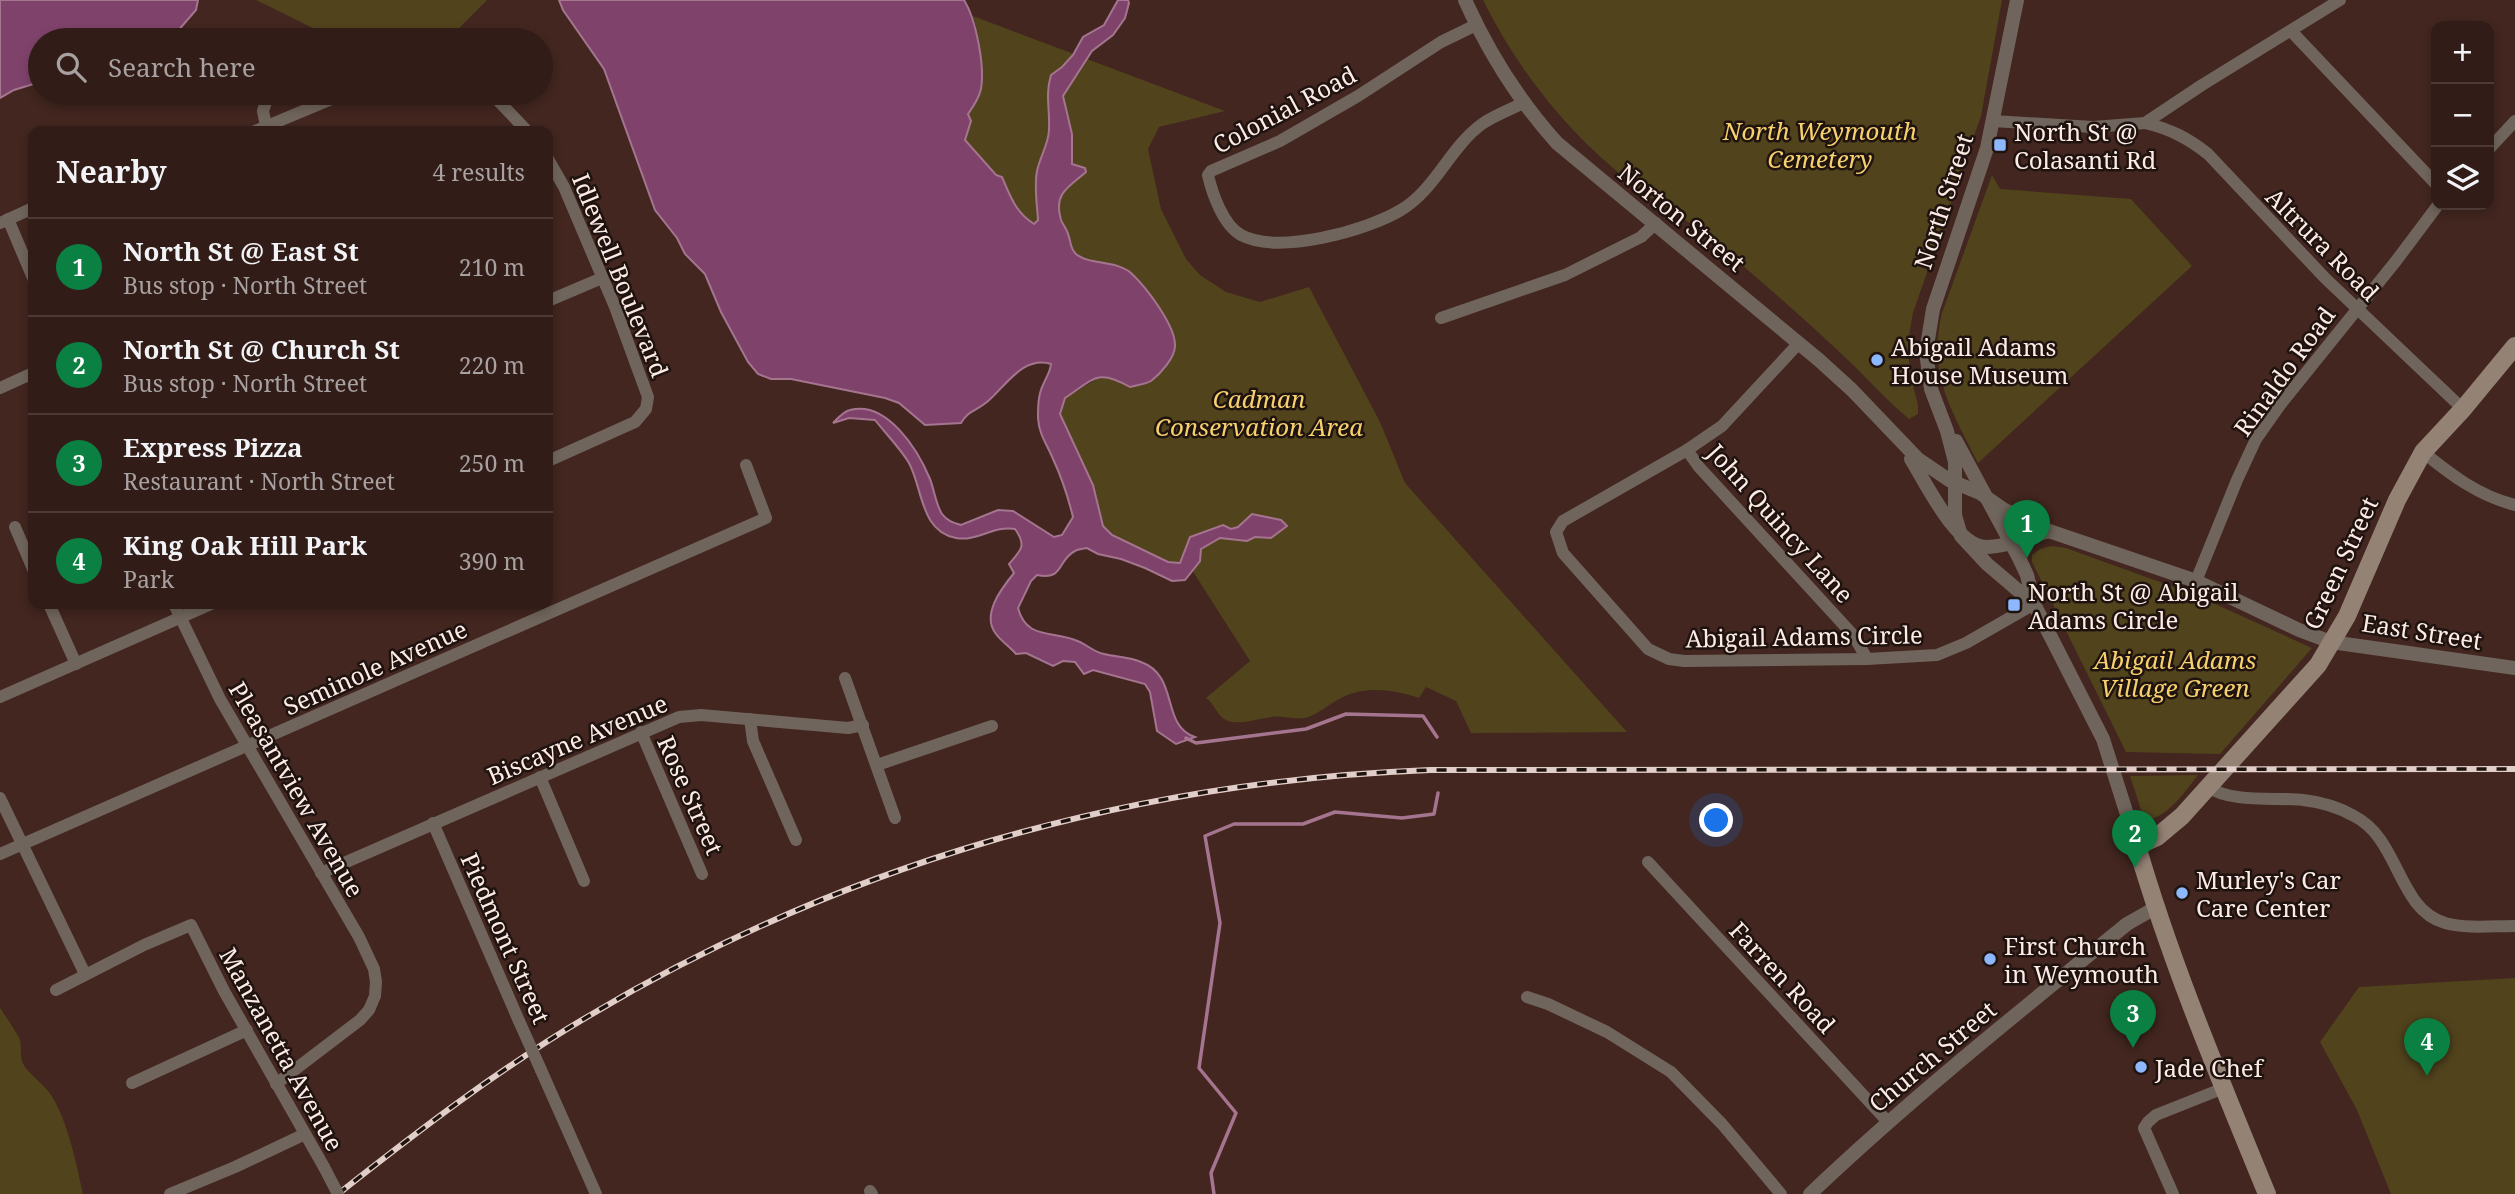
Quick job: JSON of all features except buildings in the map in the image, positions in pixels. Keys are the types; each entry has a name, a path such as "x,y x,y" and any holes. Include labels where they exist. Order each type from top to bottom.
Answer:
{"main road":[{"name":"Green Street","path":"2137,846 2160,836 2182,816 2318,665 2347,615 2397,500 2423,452 2515,346"},
{"name":"North Street","path":"2137,846 2187,1001 2267,1194"}],"street":[{"name":"Norton Street","path":"1465,0 1476,25 1525,102 1540,124 1564,149 1799,343 1852,390 1901,444 1926,465 1986,497"},
{"name":"North Street","path":"2017,0 1993,121 1977,181 1929,324 1926,342 1927,370 1953,452 1955,515 1961,536 1987,564 2034,604"},
{"path":"1993,121 2092,127 2145,123 2340,0"},
{"name":"Colonial Road","path":"1476,25 1441,42 1358,96 1280,141 1211,171 1208,175 1217,205 1233,229 1241,235 1270,244 1300,242 1334,235 1403,209 1430,186 1465,141 1482,124 1525,102"},
{"path":"2291,31 2431,179"},
{"path":"260,126 265,105"},
{"path":"267,126 317,105"},
{"path":"502,105 522,126"},
{"path":"2491,147 2515,121"},
{"name":"Altrura Road","path":"2145,123 2171,130 2208,153 2325,278 2463,409"},
{"name":"Idlewell Boulevard","path":"553,168 564,187 647,391 646,409 640,418 628,426 553,459"},
{"path":"28,210 4,221 28,268"},
{"name":"Rinaldo Road","path":"2196,581 2256,439 2434,210"},
{"path":"1441,318 1565,275 1641,237 1656,223"},
{"path":"553,299 602,278"},
{"name":"Abigail Adams Circle","path":"1799,343 1722,426 1688,450 1563,521 1556,532 1563,554 1648,649 1684,662 1937,655 1966,643 2034,604"},
{"path":"0,388 28,375"},
{"name":"North Street","path":"1941,416 2011,542 2027,575 2034,604 2103,738 2137,846"},
{"name":"Norton Street","path":"1901,444 1961,536"},
{"name":"John Quincy Lane","path":"1688,450 1699,467 1854,636 1867,659"},
{"path":"2423,452 2460,482 2499,502 2515,505"},
{"name":"Seminole Avenue","path":"0,854 766,518 746,465"},
{"name":"East Street","path":"1986,497 2003,509 2049,531 2196,581 2331,642 2515,668"},
{"path":"15,527 28,557"},
{"path":"1961,536 1980,546 1995,546 2049,531"},
{"path":"51,609 76,664"},
{"name":"Pleasantview Avenue","path":"176,609 214,689 371,962 376,982 375,996 369,1010 360,1020 276,1084"},
{"path":"0,697 200,609"},
{"path":"845,678 895,818"},
{"name":"Biscayne Avenue","path":"321,873 685,716 848,727 863,725"},
{"path":"750,719 753,741 796,840"},
{"path":"877,765 992,726"},
{"name":"Rose Street","path":"641,733 702,874"},
{"path":"540,777 584,881"},
{"path":"2209,787 2230,796 2322,803 2358,817 2380,838 2424,913 2446,923 2515,926"},
{"path":"0,798 85,974 56,990"},
{"name":"Piedmont Street","path":"433,823 596,1194"},
{"name":"Farren Road","path":"1648,862 1888,1122"},
{"name":"Church Street","path":"1810,1194 1888,1122 2127,924 2155,908"},
{"name":"Manzanetta Avenue","path":"85,974 191,925 219,982 338,1194"},
{"path":"1527,997 1607,1031 1671,1072 1722,1124 1781,1194"},
{"path":"132,1083 247,1030"},
{"path":"2173,1194 2144,1128 2156,1115 2224,1088"},
{"path":"170,1194 305,1134"}],"green space":[{"path":"256,0 487,0 459,28 313,28"},
{"name":"North Weymouth Cemetery","path":"1483,0 2002,0 1981,116 1913,313 1909,355 1918,414 1909,419 1833,346 1713,241 1606,162 1546,99 1512,51"},
{"name":"Cadman Conservation Area","path":"973,16 1225,111 1159,127 1148,149 1161,209 1186,259 1200,275 1226,292 1260,302 1309,287 1380,422 1405,483 1627,732 1471,733 1456,701 1426,687 1419,698 1390,691 1360,691 1304,718 1276,717 1238,722 1221,717 1206,698 1250,661 1192,570 1200,561 1201,549 1220,538 1247,541 1255,537 1271,538 1252,514 1238,527 1184,554 1180,563 1168,562 1112,535 1103,526 1093,485 1060,414 1065,398 1100,377 1110,376 1130,387 1175,349 1175,339 1168,324 1076,254 1071,247 1029,220 1008,192 1002,177 996,175 965,140 971,121 968,114 977,92 980,66"},
{"name":"North Weymouth Cemetery","path":"1992,175 2000,189 2131,199 2192,266 1978,463 1945,391 1940,374 1938,335 1942,313"},
{"name":"Abigail Adams Village Green","path":"2052,546 2066,548 2193,594 2312,648 2220,754 2126,752 2032,562 2032,555 2040,549"},
{"path":"2198,775 2160,816 2144,819 2130,776"},
{"path":"2515,978 2515,1194 2391,1194 2357,1110 2320,1042 2359,987"},
{"path":"0,1008 20,1040 23,1064 57,1105 71,1143 83,1194 0,1194"}],"shaded area":[{"path":"0,0 198,0 196,10 180,28 28,28 28,86 0,98"},
{"path":"559,0 964,0 976,30 982,79 979,96 968,114 971,121 965,140 996,175 1002,177 1018,209 1034,224 1038,220 1037,171 1049,134 1048,96 1051,75 1073,55 1083,37 1104,25 1118,0 1128,0 1125,18 1113,35 1092,51 1063,96 1072,134 1072,164 1085,168 1086,172 1064,192 1059,211 1074,252 1088,260 1110,264 1131,273 1159,307 1171,328 1175,346 1173,356 1151,381 1130,387 1110,378 1096,378 1065,398 1060,414 1093,485 1103,526 1112,535 1168,562 1180,563 1190,537 1223,525 1231,529 1238,527 1252,514 1281,520 1287,526 1271,538 1255,537 1247,541 1220,538 1201,549 1200,561 1185,580 1172,581 1121,559 1098,554 1087,548 1078,550 1069,555 1052,575 1037,575 1031,581 1018,608 1027,625 1033,629 1075,640 1100,653 1137,660 1153,669 1166,689 1177,722 1184,731 1195,737 1176,744 1157,731 1150,692 1145,684 1093,670 1084,674 1075,662 1063,661 1053,666 1026,653 1016,654 996,634 991,619 995,602 1014,573 1009,564 1021,548 1021,540 1015,529 1000,529 964,539 944,534 935,527 924,508 909,463 875,420 849,418 833,423 848,411 864,409 876,412 888,420 918,455 930,479 940,510 951,521 961,525 998,510 1013,511 1054,537 1062,535 1073,517 1038,418 1040,393 1051,364 1041,362 1023,368 961,423 925,425 899,403 885,398 791,379 771,379 758,374 748,362 721,312 705,274 685,254 677,238 655,210 604,69 563,10"}],"waterway":[{"path":"1186,738 1196,743 1306,729 1346,714 1423,716 1437,737"},
{"path":"1214,1194 1211,1173 1236,1113 1199,1068 1220,923 1205,836 1234,824 1303,824 1335,812 1402,818 1434,814 1438,793"}],"railway":[{"path":"338,1194 429,1124 522,1058 587,1017 684,963 785,915 888,875 993,840 1100,813 1209,792 1319,777 1430,770 2515,769"}],"place":[{"name":"North St @ Colasanti Rd","path":"2000,145"},
{"name":"Abigail Adams House Museum","path":"1877,360"},
{"name":"North St @ East St","path":"2027,558"},
{"name":"North St @ Abigail Adams Circle","path":"2014,605"},
{"name":"North St @ Church St","path":"2135,868"},
{"name":"Murley's Car Care Center","path":"2182,893"},
{"name":"First Church in Weymouth","path":"1990,959"},
{"name":"Express Pizza","path":"2133,1048"},
{"name":"Jade Chef","path":"2141,1067"},
{"name":"King Oak Hill Park","path":"2427,1076"}]}
